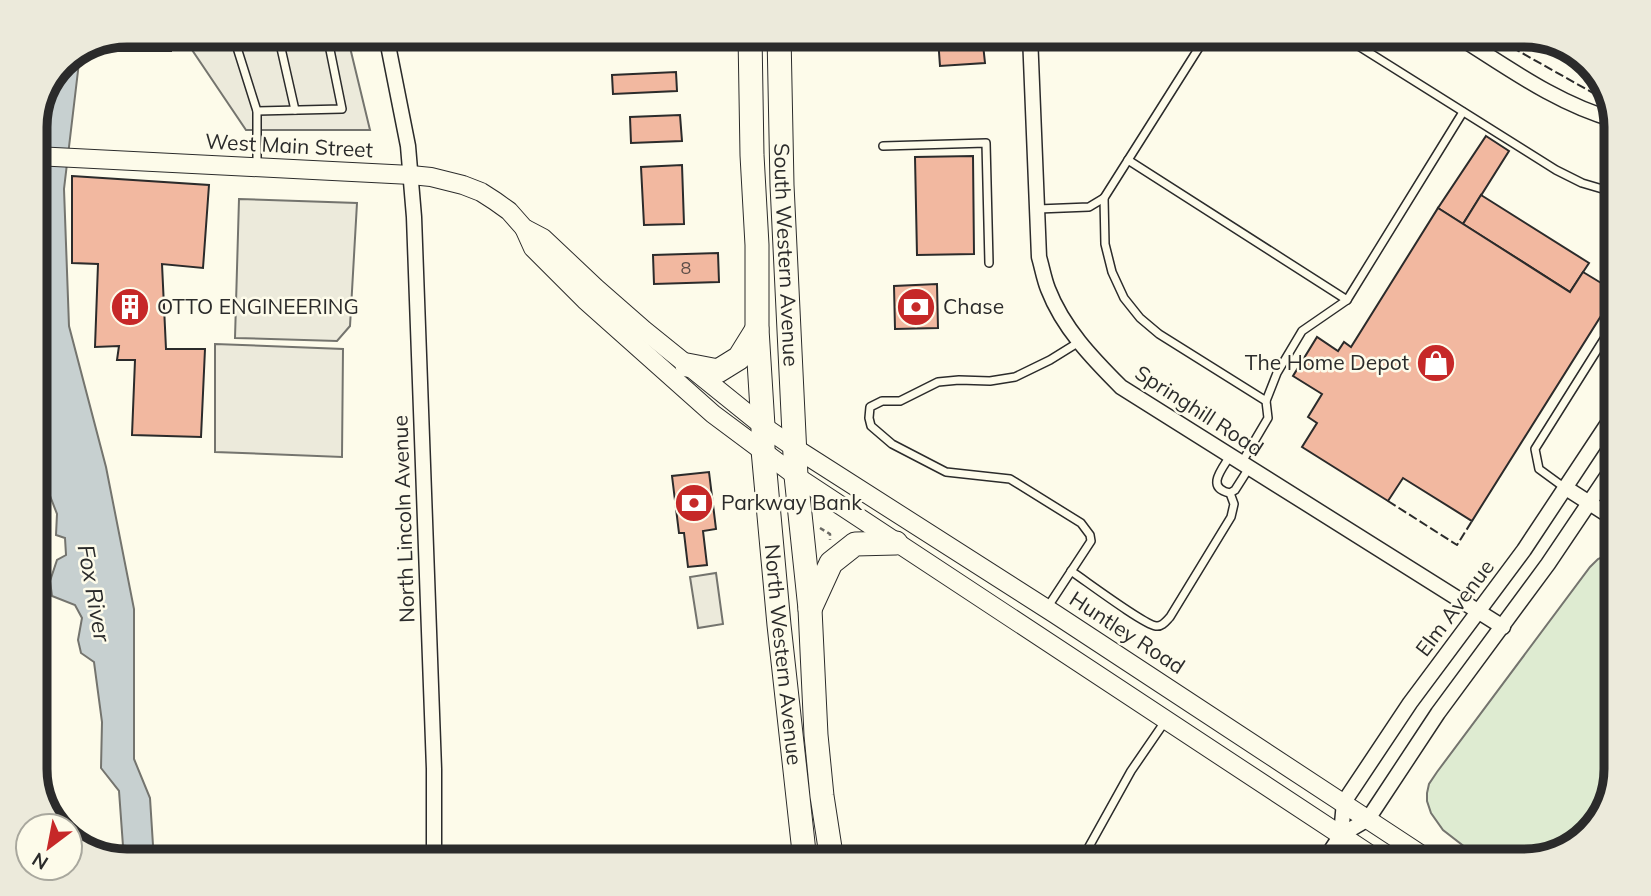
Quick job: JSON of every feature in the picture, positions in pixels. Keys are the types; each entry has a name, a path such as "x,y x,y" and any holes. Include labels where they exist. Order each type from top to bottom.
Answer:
{"main road":[{"name":"South Western Avenue","path":"750,47 757,328 763,450"},
{"name":"South Western Avenue","path":"779,47 782,185 796,476"},
{"path":"687,365 718,371 739,358 757,328"},
{"name":"North Western Avenue","path":"763,450 804,849"},
{"name":"North Western Avenue","path":"796,476 810,609 817,747 830,849"},
{"path":"810,609 831,563 855,544 896,543"}],"street":[{"name":"North Lincoln Avenue","path":"388,47 408,146 414,217 434,769 434,849"},
{"name":"Springhill Road","path":"1030,47 1039,257 1048,289 1061,316 1079,342 1121,387 1503,627"},
{"path":"1475,47 1547,92 1603,116"},
{"name":"West Main Street","path":"47,157 411,175 431,177 481,192 509,211 524,228 533,248 585,300 713,414 796,476"},
{"name":"West Main Street","path":"524,228 543,237 596,288 687,365 795,448"},
{"name":"Elm Avenue","path":"1341,835 1344,802 1410,703 1524,550 1604,429"},
{"name":"Huntley Road","path":"795,448 1046,608 1413,849"},
{"path":"796,476 1362,849"},
{"name":"Elm Avenue","path":"1332,849 1341,835 1368,819 1438,713 1503,627 1604,481"},
{"path":"1566,488 1604,512"}],"lane":[{"path":"237,47 257,111 257,167"},
{"path":"281,47 295,110"},
{"path":"257,111 342,109 329,47"},
{"path":"1037,209 1089,208 1104,198 1199,47"},
{"path":"1360,47 1556,170 1582,184 1604,190"},
{"path":"1230,493 1221,490 1216,481 1240,462 1268,418 1266,401 1277,373 1302,331 1347,300 1463,112"},
{"path":"883,146 986,143 989,263"},
{"path":"1128,160 1347,300"},
{"path":"1104,198 1105,244 1112,272 1124,298 1140,318 1159,334 1266,401"},
{"path":"1566,488 1539,469 1535,449 1604,339"},
{"path":"1046,608 1091,541 1081,523 1010,479 946,472 892,444 871,425 870,407 882,401 900,401 938,382 990,381 1015,377 1079,342"},
{"path":"1230,493 1235,490 1240,462"},
{"path":"1071,571 1139,617 1156,626 1162,625 1170,617 1231,517 1234,504 1230,493"},
{"path":"1088,849 1131,771 1166,719"}],"path":[{"path":"820,528 830,533 830,540"}],"green space":[{"path":"1604,556 1604,769 1595,804 1576,829 1554,843 1524,849 1468,849 1443,830 1431,813 1427,801 1429,784 1598,559"}],"shaded area":[{"path":"190,47 350,47 370,130 246,130"},
{"path":"239,199 357,203 350,326 337,341 235,338"},
{"path":"215,344 343,349 342,457 215,452"},
{"path":"716,573 723,624 698,628 690,577"}],"water":[{"name":"Fox River","path":"79,64 64,189 69,326 106,467 134,609 134,759 150,798 153,849 119,848 123,846 119,791 101,768 102,722 94,662 81,653 78,640 82,618 75,605 52,596 50,581 57,560 66,555 65,538 56,535 57,514 47,488 47,122 56,92"}],"building":[{"path":"127,47 171,47 171,51 113,51"},
{"path":"939,47 983,47 985,63 940,66"},
{"path":"676,72 677,91 613,94 612,75"},
{"path":"680,115 682,141 631,143 630,117"},
{"path":"1486,136 1509,151 1463,224 1438,208"},
{"path":"973,156 974,254 917,255 915,157"},
{"path":"682,165 684,224 644,225 641,167"},
{"name":"OTTO ENGINEERING","path":"72,176 209,185 203,268 162,264 166,349 205,349 201,437 132,435 135,360 117,360 119,346 95,347 98,264 72,263"},
{"path":"1481,195 1589,263 1570,292 1463,224"},
{"name":"The Home Depot","path":"1438,208 1570,292 1583,272 1604,285 1604,311 1472,521 1403,478 1388,501 1302,447 1317,423 1308,417 1322,394 1293,376 1317,337 1338,351 1344,342 1351,347"},
{"path":"718,253 719,282 654,284 653,255"},
{"name":"Chase","path":"937,284 938,328 895,329 894,286"},
{"name":"Parkway Bank","path":"709,472 716,529 703,531 707,565 688,567 684,533 679,533 672,476"}],"fence":[{"path":"1511,47 1596,95"},
{"path":"1388,501 1457,545 1472,521"}],"place":[{"name":"OTTO ENGINEERING","path":"130,307"},
{"name":"Chase","path":"916,307"},
{"name":"The Home Depot","path":"1436,363"},
{"name":"Parkway Bank","path":"694,503"}]}
